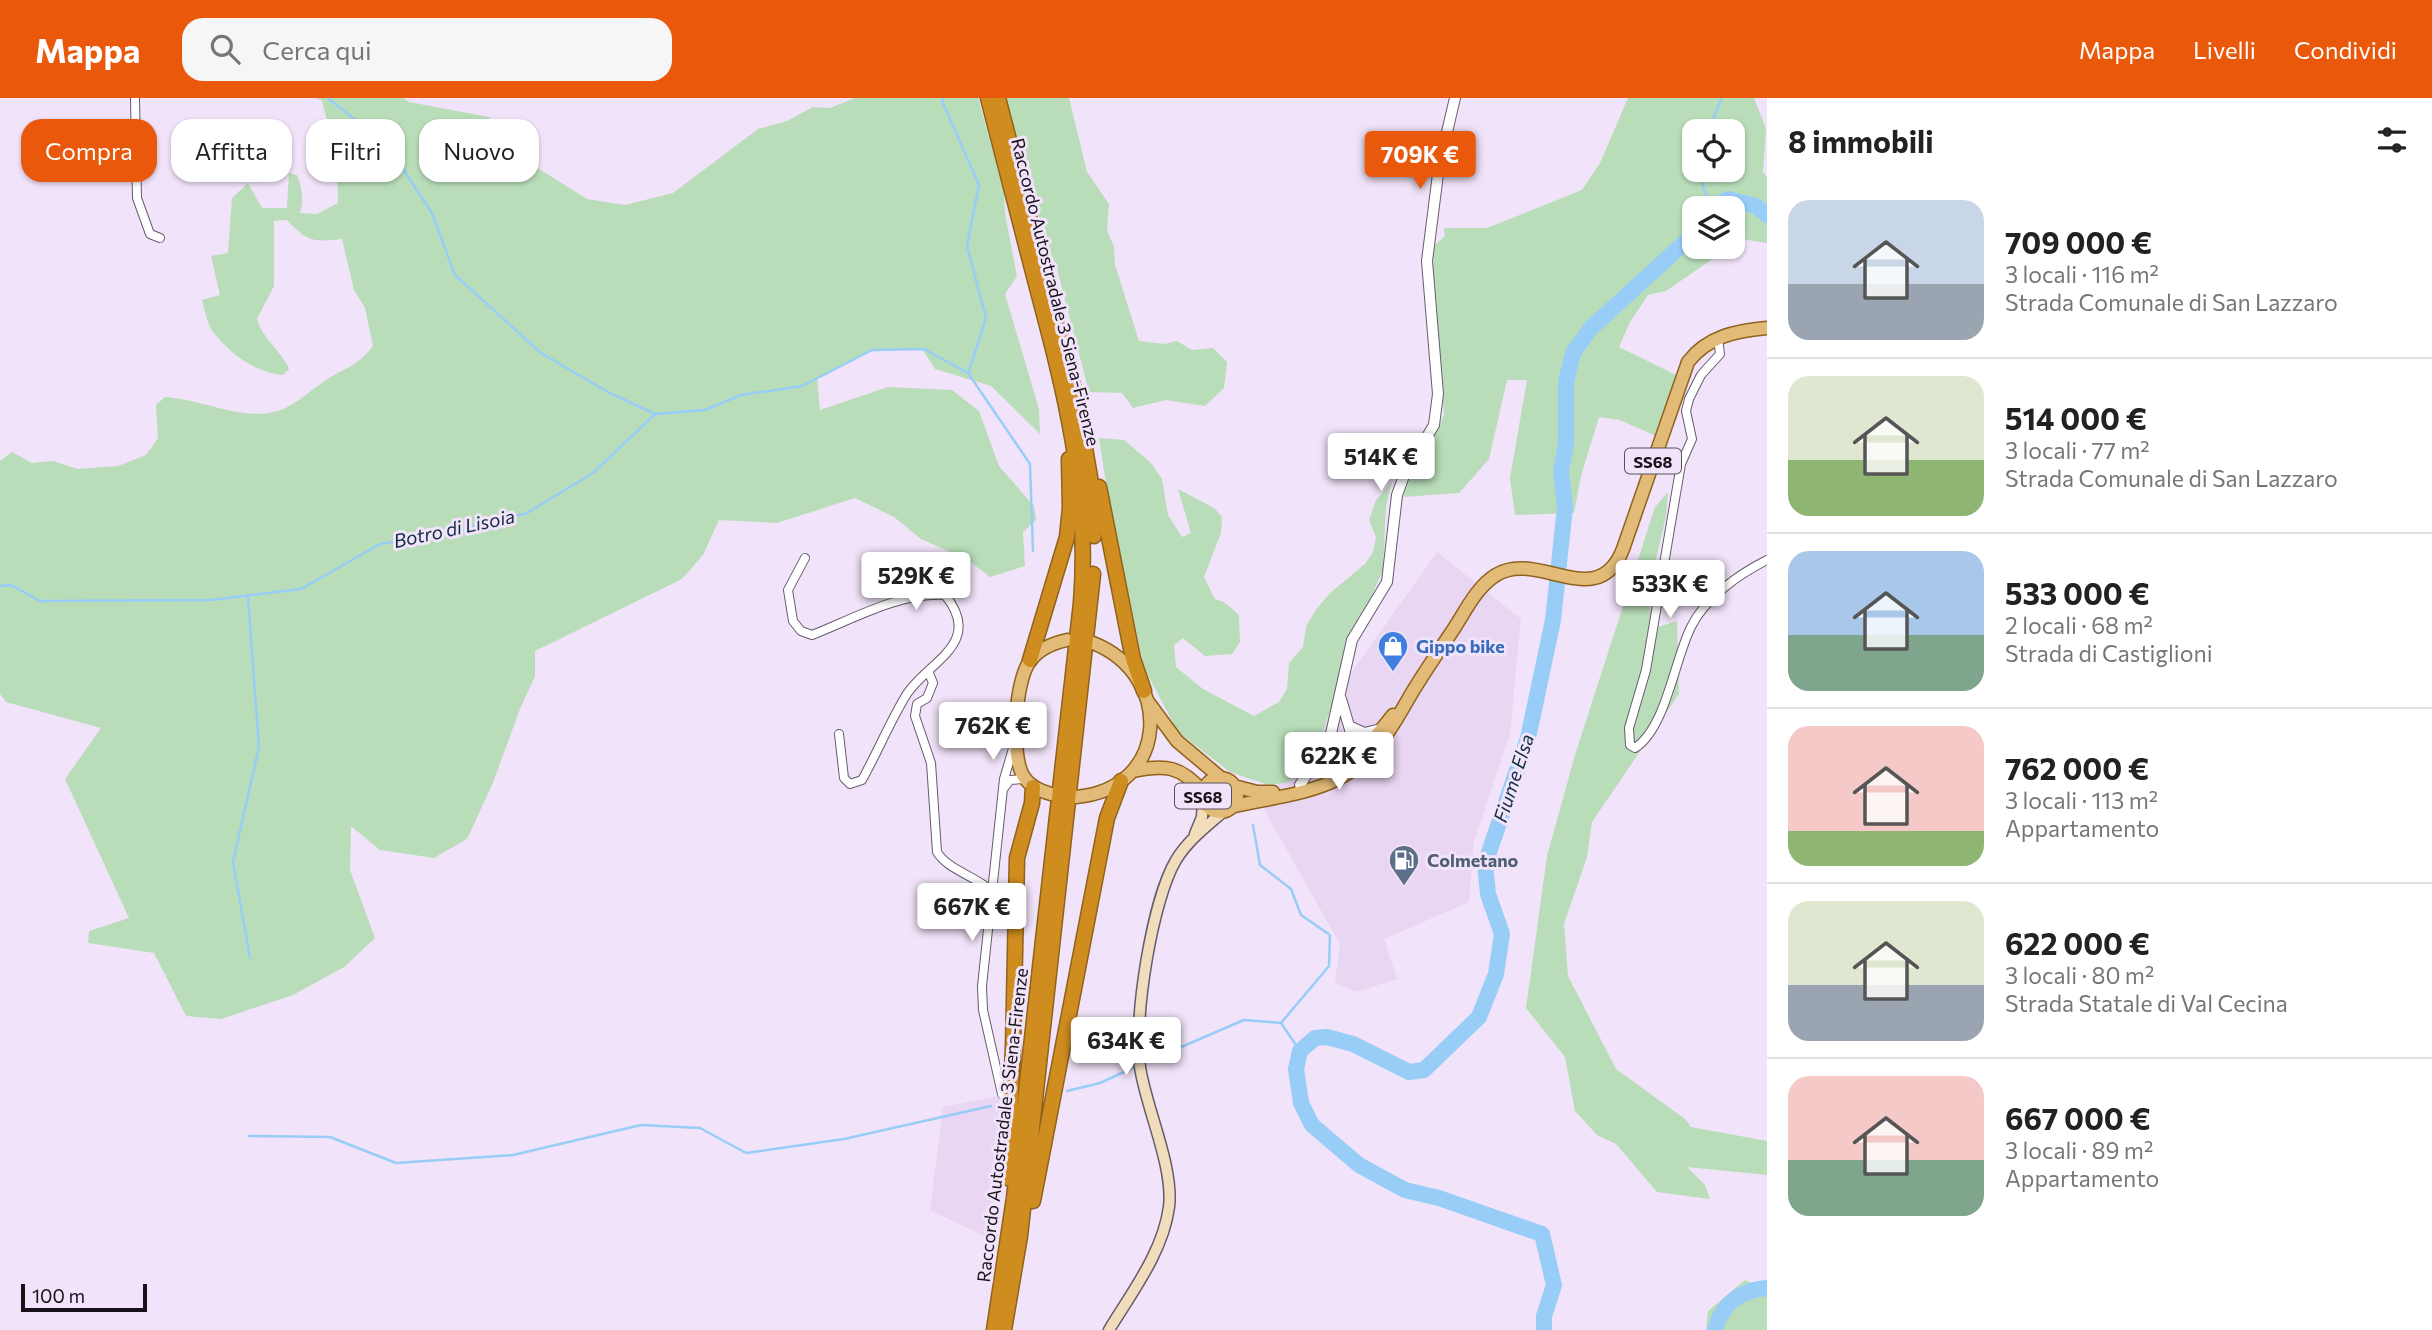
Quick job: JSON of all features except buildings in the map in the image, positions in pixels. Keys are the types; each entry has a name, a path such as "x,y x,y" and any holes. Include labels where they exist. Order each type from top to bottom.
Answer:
{"highway":[{"name":"Raccordo Autostradale 3 Siena-Firenze","path":"988,98 1074,439 1082,491 1084,547 1081,603 1014,1198 994,1330"},
{"name":"Raccordo Autostradale 3 Siena-Firenze","path":"998,98 1083,432 1092,494 1093,561 1022,1223 1004,1330"},
{"path":"1015,202 1014,229 1064,426 1070,491 1065,545 1030,660"},
{"path":"1037,247 1049,265 1077,373 1133,659 1146,695"},
{"path":"1011,1330 1039,1164 1107,818 1121,781"},
{"path":"988,1330 1007,1181 1017,858 1032,803 1029,783"}],"main road":[{"name":"SS68","path":"1383,735 1351,764 1302,789 1265,793 1234,786 1221,778 1207,783 1203,795 1209,808 1228,809 1302,789 1346,775 1371,757 1483,586 1501,572 1521,569 1587,579 1605,575 1617,563 1683,372 1697,351 1718,338 1731,333 1767,328"},
{"path":"1051,794 1029,783 1017,762 1015,743 1022,679 1030,660 1051,645 1067,640"},
{"path":"1093,643 1110,650 1125,662 1177,741 1221,778"},
{"path":"1076,797 1101,792 1133,771 1145,753 1151,736 1146,695"},
{"path":"1109,1330 1149,1267 1169,1206 1167,1177 1140,1068 1138,1038 1160,896 1173,866 1194,837 1202,817 1203,795 1188,776 1175,769 1158,767 1133,771"},
{"name":"SS68","path":"1228,809 1237,797 1234,786"},
{"path":"1194,837 1228,809"}],"street":[{"path":"135,98 137,198 149,234 160,238"},
{"path":"1302,789 1329,738 1341,697 1351,644 1388,576 1392,514 1399,486 1432,430 1437,413 1427,261 1441,154 1455,98"},
{"path":"1718,338 1720,354 1698,381 1686,411 1692,433 1681,464 1655,628 1638,704 1629,728 1630,745 1635,748 1645,742 1654,726 1689,631 1698,616 1729,584 1767,560"},
{"path":"805,558 788,590 793,621 801,632 812,635 901,601 929,594 945,595 954,606 958,627 951,648 906,694 862,780 850,784 844,778 839,734"},
{"path":"929,673 933,683 927,698 917,704 915,716 931,763 937,852 944,863 978,879 993,892"},
{"path":"1329,738 1336,760 1351,764 1349,726 1341,697"},
{"path":"1349,726 1364,733 1383,735"},
{"path":"1002,1094 982,1000 1004,788 1015,743"},
{"path":"1004,788 1010,780 1029,783"}],"shaded area":[{"path":"1437,552 1521,619 1510,733 1474,842 1469,902 1384,939 1397,979 1356,992 1335,983 1340,944 1262,806 1268,785 1292,780 1328,720 1335,696"},
{"path":"999,1096 1004,1132 996,1242 930,1210 943,1107"}],"green space":[{"path":"316,98 403,98 409,102 489,117 490,119 419,119 419,182 539,182 539,169 587,199 625,205 673,193 758,129 787,121 813,107 830,108 855,98 978,98 1004,190 1005,214 1017,276 1005,294 1039,409 1040,434 991,386 935,369 923,350 872,350 817,377 820,410 888,387 952,390 979,411 999,466 1034,506 1036,520 1023,532 1025,566 990,577 968,560 921,539 894,517 855,498 777,523 719,520 703,555 682,579 535,651 535,676 492,785 467,839 434,858 380,850 351,826 350,870 375,938 344,967 293,995 221,1019 186,1016 154,953 88,943 89,931 129,918 65,779 101,728 6,702 0,694 0,461 12,452 32,463 53,461 78,469 118,466 146,455 158,438 156,405 165,397 253,414 281,410 367,353 373,346 365,308 354,290 342,239 311,239 300,233 287,220 274,221 274,286 257,319 263,333 289,369 283,375 263,371 227,348 211,329 202,300 220,295 211,256 228,253 232,198 248,183 262,208 287,208 288,182 292,182 292,174 297,175 302,199 300,213 317,214 338,203 338,182 405,182 405,119 327,119 322,101"},
{"path":"1005,98 1069,98 1087,172 1109,204 1107,230 1139,341 1165,344 1177,341 1192,350 1213,348 1227,362 1224,388 1205,406 1166,400 1133,408 1122,393 1089,392 1056,265 1045,241"},
{"path":"1628,98 1754,98 1766,129 1763,172 1767,177 1767,243 1745,240 1745,196 1682,196 1682,259 1713,259 1666,291 1648,295 1630,322 1619,347 1676,375 1656,436 1620,420 1599,417 1581,476 1574,513 1515,515 1510,478 1527,380 1507,380 1489,459 1459,493 1403,497 1444,414 1433,276 1434,246 1445,236 1444,228 1487,228 1582,190 1600,163"},
{"path":"1099,438 1124,440 1151,463 1162,479 1168,515 1182,537 1191,533 1178,489 1214,508 1222,517 1221,533 1204,577 1215,599 1224,602 1239,615 1240,642 1232,654 1205,656 1183,638 1174,645 1176,667 1203,689 1254,716 1279,702 1287,689 1289,663 1303,647 1306,627 1315,611 1330,593 1365,564 1373,552 1376,537 1369,520 1376,500 1392,482 1386,505 1383,570 1372,595 1346,639 1335,696 1320,740 1296,777 1285,783 1268,785 1230,772 1178,732 1144,668 1107,490"},
{"path":"1668,492 1666,516 1647,599 1655,628 1677,621 1679,694 1592,822 1587,857 1564,924 1568,976 1616,1069 1685,1119 1691,1127 1767,1141 1767,1175 1687,1167 1705,1185 1710,1199 1657,1192 1616,1144 1597,1135 1575,1111 1565,1057 1526,1008 1547,856 1575,755 1655,507"},
{"path":"1745,1280 1767,1289 1767,1330 1706,1330 1708,1311"}],"waterway":[{"path":"328,98 387,145 432,213 455,275 541,353 608,392 655,414"},
{"path":"943,98 979,185 967,246 986,318 969,371"},
{"path":"1713,119 1722,98"},
{"path":"1703,182 1707,196"},
{"name":"Fiume Elsa","path":"1745,203 1756,206 1767,215"},
{"name":"Fiume Elsa","path":"1544,1330 1544,1316 1554,1285 1542,1234 1439,1198 1405,1190 1359,1165 1312,1125 1301,1103 1296,1069 1300,1051 1315,1038 1327,1037 1353,1044 1409,1072 1424,1070 1479,1017 1496,974 1502,934 1488,894 1485,864 1528,738 1553,620 1565,507 1561,471 1566,444 1566,382 1573,353 1591,328 1682,245"},
{"name":"Botro di Lisoia","path":"0,586 11,585 40,601 212,600 301,589 380,544 446,533 527,513 593,473 655,414 705,410 741,395 802,386 872,350 924,349 968,373 1030,464 1033,551"},
{"path":"248,598 259,747 233,862 250,958"},
{"path":"1253,825 1260,865 1291,889 1301,915 1330,935 1329,966 1281,1023 1300,1051"},
{"path":"1144,1063 1244,1020 1281,1023"},
{"path":"1067,1091 1100,1083 1135,1067"},
{"path":"249,1136 330,1137 396,1163 513,1155 641,1125 700,1128 746,1153 844,1139 991,1106"},
{"name":"Fiume Elsa","path":"1715,1330 1722,1312 1734,1300 1749,1292 1767,1288"}],"place":[{"name":"Gippo bike","path":"1393,673"},
{"name":"Colmetano","path":"1404,887"}]}
